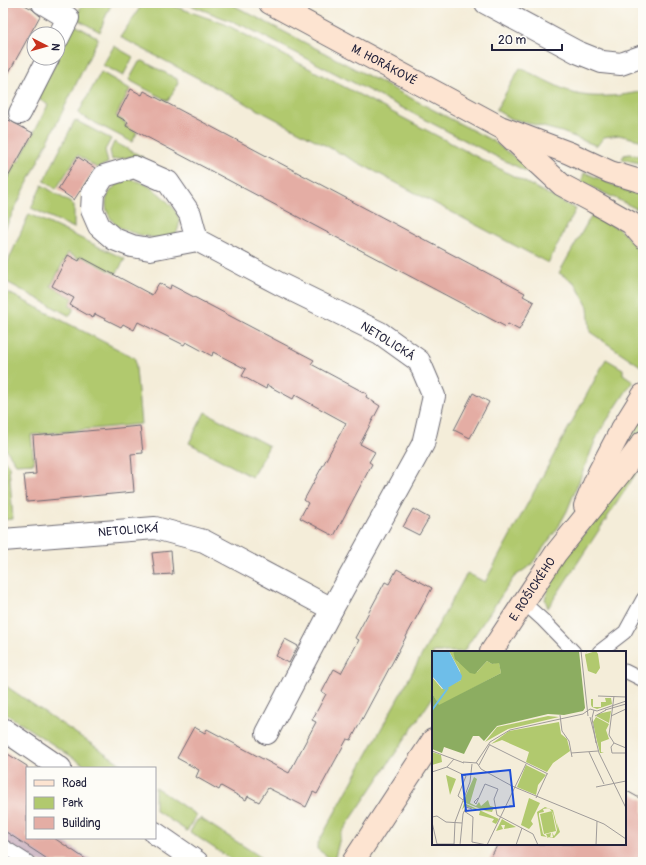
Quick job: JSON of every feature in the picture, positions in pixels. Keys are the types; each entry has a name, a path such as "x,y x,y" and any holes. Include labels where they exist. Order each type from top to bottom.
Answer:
{"street":[{"path":"43,3 68,18 64,26"},
{"name":"M. HORÁKOVÉ","path":"270,3 500,128 569,153 610,172 643,182"},
{"path":"486,3 577,52 602,62 621,64 643,56"},
{"path":"20,113 44,66"},
{"name":"M. HORÁKOVÉ","path":"500,128 562,185 631,223 643,237"},
{"path":"134,167 168,182 190,214 197,240 150,249 132,246 114,239 99,226 92,210 93,193 104,176 134,167"},
{"name":"NETOLICKÁ","path":"197,240 280,284 380,333 419,361 434,396 423,444 332,609 268,733"},
{"name":"E. ROŠICKÉHO","path":"576,527 599,472 620,432 643,395"},
{"name":"E. ROŠICKÉHO","path":"492,651 556,553 622,472 643,442"},
{"name":"NETOLICKÁ","path":"3,540 155,528 204,541 332,609"},
{"path":"3,729 59,767"},
{"path":"353,862 432,742"},
{"path":"156,834 197,862"}],"lane":[{"path":"603,651 625,632 643,598"},
{"path":"523,602 573,651"},
{"path":"626,672 643,680"},
{"path":"3,846 28,862"}],"shaded area":[{"path":"3,802 26,836 26,839 60,839 95,862 3,862"}],"green space":[{"path":"83,3 112,3 100,32 75,18"},
{"path":"143,3 165,3 225,24 576,209 548,263 122,38 121,36"},
{"path":"185,3 229,3 493,141 546,181 246,27"},
{"path":"73,24 97,37 98,39 3,233 3,187 17,161 19,161 48,105 38,96 54,66 66,66 66,37"},
{"path":"114,46 133,57 123,76 103,65"},
{"path":"143,61 177,79 178,83 168,101 129,80 139,62"},
{"path":"520,68 580,95 608,96 643,91 643,141 619,135 604,137 597,146 562,132 509,118 496,110"},
{"path":"101,72 130,89 116,116 126,123 125,126 137,133 132,142 80,115 79,112"},
{"path":"75,120 111,139 105,150 108,163 97,168 78,155 56,189 44,181"},
{"path":"114,142 143,157 129,157 112,160 110,151"},
{"path":"630,154 643,156 643,164 622,159 624,155"},
{"path":"584,173 643,196 643,212 584,183 582,181"},
{"path":"127,179 141,182 148,186 169,203 179,219 179,227 176,234 167,238 148,237 133,233 116,225 110,218 107,211 107,198 114,187"},
{"path":"42,185 74,205 74,228 31,208"},
{"path":"29,214 125,259 116,274 81,256 79,259 68,253 51,286 73,298 69,306 74,308 70,316 3,280 3,273"},
{"path":"591,216 618,228 634,244 643,264 642,367 590,332 588,307 575,283 559,273"},
{"path":"3,290 135,358 141,424 31,435 34,463 16,464 3,445"},
{"path":"606,359 623,369 623,374 633,381 598,434 567,511 557,529 531,565 514,577 464,651 432,651 432,698 341,834 334,861 317,849 317,845 467,573 485,582"},
{"path":"205,412 269,446 252,477 189,443"},
{"path":"643,416 643,428 634,442 628,437"},
{"path":"3,458 9,466 13,519 3,520"},
{"path":"638,463 639,467 637,472 548,608 545,599 552,578"},
{"path":"3,684 126,767 87,767 3,712"},
{"path":"156,788 196,815 187,831 156,811"},
{"path":"200,818 259,856 261,858 260,862 235,862 190,832 197,820"}],"building":[{"path":"3,3 21,3 32,9 40,16 34,26 26,26 26,41 3,83"},
{"path":"131,89 142,95 144,91 525,293 523,296 534,302 519,330 508,324 506,327 126,126 128,122 117,116"},
{"path":"3,117 33,133 3,186"},
{"path":"78,157 95,168 74,200 58,189"},
{"path":"68,255 79,261 81,257 152,295 159,283 170,289 171,285 314,360 311,364 367,394 366,397 380,406 360,444 375,452 369,462 372,464 334,536 300,518 308,503 304,500 346,423 295,395 293,399 267,385 266,389 242,376 246,369 213,352 212,356 186,342 184,345 138,322 134,330 123,324 121,327 95,314 93,318 70,305 74,298 52,286"},
{"path":"473,393 489,402 470,438 454,430"},
{"path":"140,426 143,453 131,454 134,492 27,502 24,475 36,474 33,436"},
{"path":"413,509 429,518 419,535 403,527"},
{"path":"171,551 173,574 155,575 152,553"},
{"path":"397,569 432,588 351,740 347,739 317,794 313,792 306,807 268,788 259,802 248,796 246,800 221,786 219,790 196,777 199,770 177,758 194,727 205,733 207,729 289,773 316,722 312,720 326,694 322,692 334,669 341,673 359,640 355,638 385,582 389,584"},
{"path":"285,639 298,646 289,663 276,656"},
{"path":"3,751 27,766 26,839 56,839 90,862 52,862 3,830"},
{"path":"626,791 643,800 643,862 488,862 497,845 626,845"}]}
